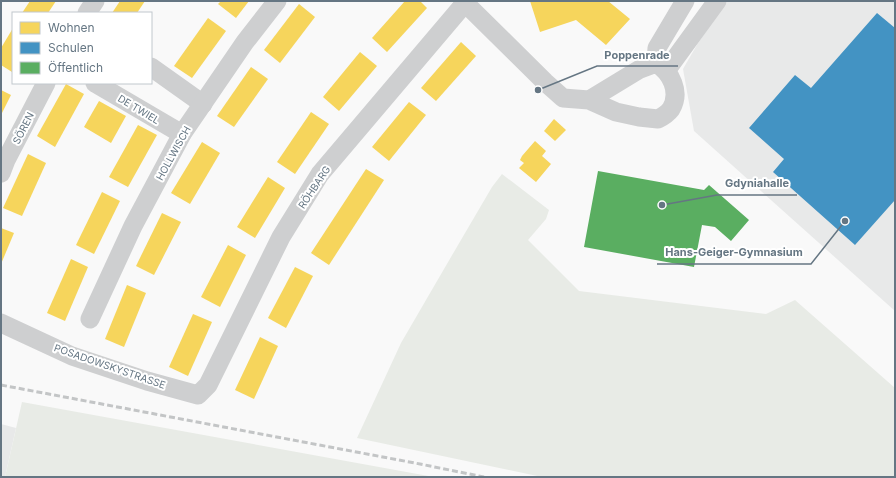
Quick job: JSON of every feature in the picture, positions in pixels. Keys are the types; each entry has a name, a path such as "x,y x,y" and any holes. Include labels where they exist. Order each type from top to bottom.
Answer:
{"street":[{"path":"88,12 95,1"},
{"name":"HOLLWISCH","path":"90,319 133,226 182,134 245,42 277,1"},
{"path":"464,2 563,98 588,100 612,111 639,117 658,119 670,110 675,95 673,81 661,67 657,48 685,1"},
{"path":"588,100 640,69 661,67 717,1"},
{"name":"RÖHBARG","path":"198,395 208,385 281,237 320,174 464,2"},
{"path":"152,69 202,104"},
{"name":"SÖREN","path":"1,173 6,160 45,84"},
{"name":"DE TWIEL","path":"97,84 182,134"},
{"name":"POSADOWSKYSTRASSE","path":"1,323 72,356 147,382 198,395"}],"shaded area":[{"path":"727,1 895,1 895,311 694,131 683,69 698,43"},
{"path":"502,174 549,210 546,219 528,240 579,291 766,314 795,300 895,388 895,477 542,477 357,438 401,343 492,187"},
{"path":"22,402 434,477 5,477"},
{"path":"1,424 16,428 5,477 1,477"}],"building: Wohnen":[{"path":"30,1 56,1 49,12 23,12"},
{"path":"120,1 145,1 138,12 113,12"},
{"path":"221,1 249,1 236,18 218,4"},
{"path":"405,1 420,1 427,8 387,52 372,38"},
{"path":"530,1 608,1 630,19 606,45 576,20 540,32"},
{"path":"299,4 315,17 280,63 264,50"},
{"path":"208,18 226,31 192,78 174,66"},
{"path":"12,30 12,72 1,65 1,48"},
{"path":"461,42 476,56 436,101 421,88"},
{"path":"360,52 377,66 339,111 323,97"},
{"path":"251,67 268,79 234,127 217,116"},
{"path":"66,84 84,94 55,147 37,136"},
{"path":"1,90 11,95 1,115"},
{"path":"99,101 126,116 111,143 84,127"},
{"path":"409,102 426,115 389,161 372,147"},
{"path":"311,112 329,124 295,174 277,162"},
{"path":"554,119 566,130 555,141 544,131"},
{"path":"138,125 157,135 128,187 109,177"},
{"path":"535,141 546,151 542,156 551,164 536,182 519,168 524,163 520,160 522,156"},
{"path":"202,142 220,153 190,204 171,193"},
{"path":"28,154 46,163 22,216 3,208"},
{"path":"366,169 384,180 329,265 311,253"},
{"path":"268,177 285,188 255,238 237,227"},
{"path":"102,192 120,201 94,254 76,245"},
{"path":"162,213 181,222 154,275 136,266"},
{"path":"1,228 14,233 1,264"},
{"path":"228,245 246,255 220,307 201,297"},
{"path":"71,259 88,267 65,321 47,313"},
{"path":"295,267 313,276 286,328 268,318"},
{"path":"127,285 146,293 124,347 105,339"},
{"path":"193,314 212,322 188,376 169,367"},
{"path":"260,337 278,346 254,399 235,390"}],"building: Schulen":[{"path":"877,13 895,28 895,200 855,245 773,172 784,159 749,128 795,75 811,88"}],"building: Öffentlich":[{"path":"598,171 704,190 709,185 749,220 731,241 715,227 702,225 694,267 584,247"}],"railway":[{"path":"1,385 484,477"}],"place":[{"name":"Poppenrade","path":"538,90"},
{"name":"Gdyniahalle","path":"662,205"},
{"name":"Hans-Geiger-Gymnasium","path":"845,221"}]}
